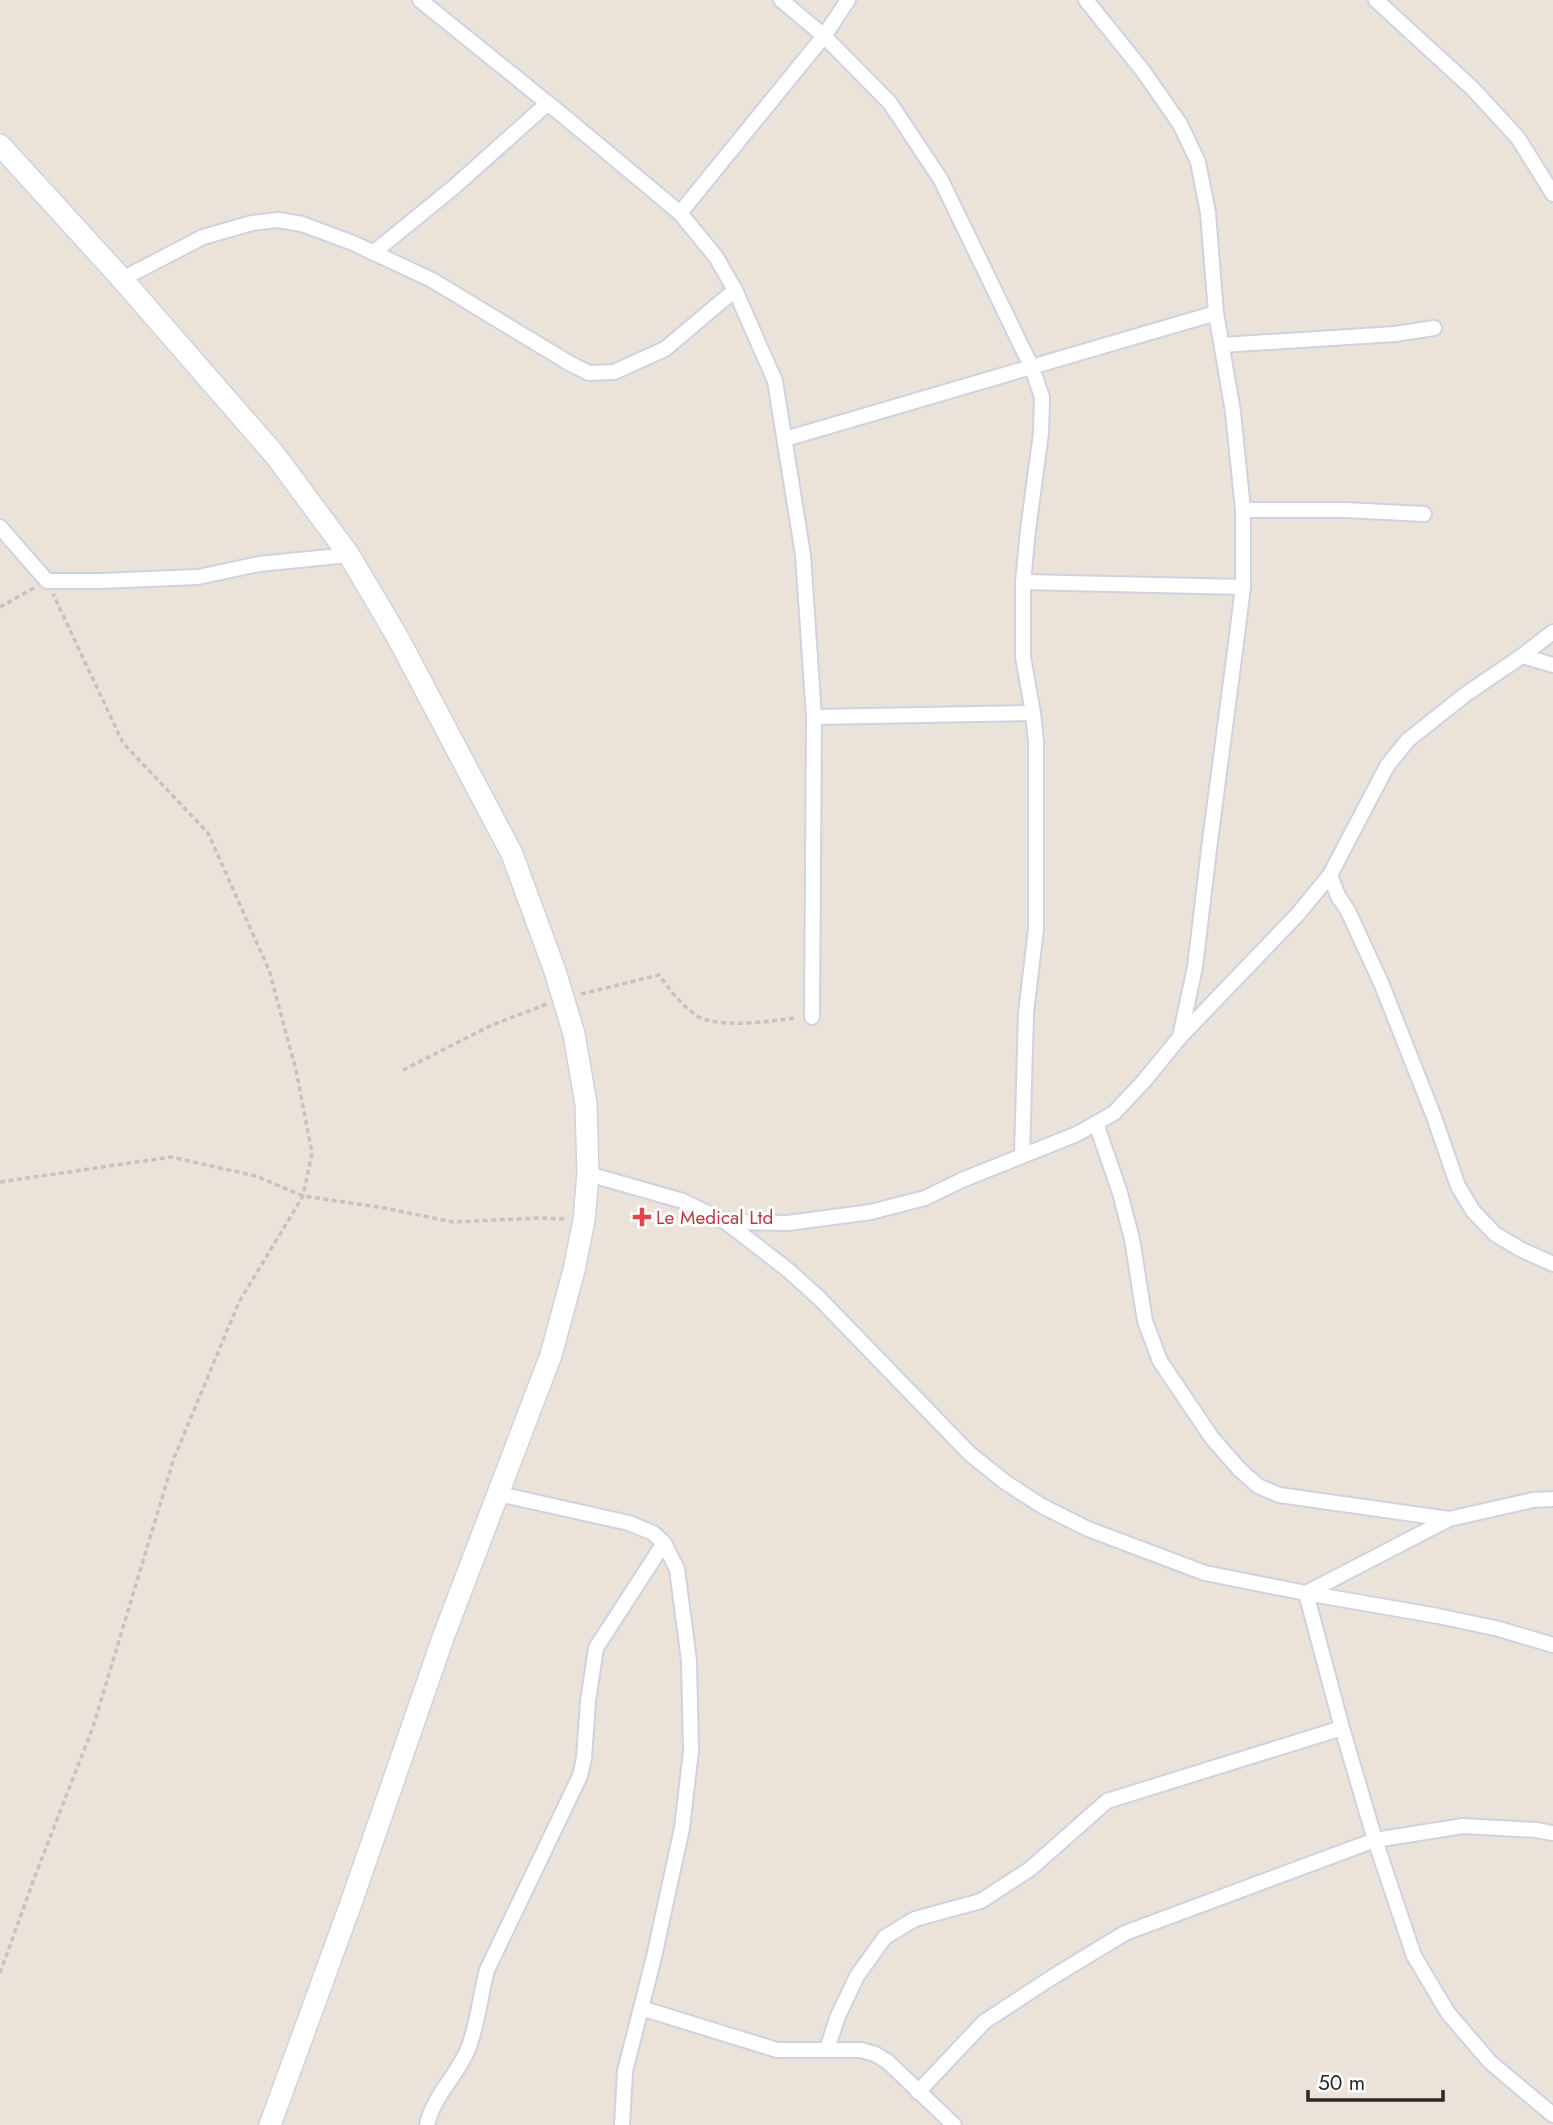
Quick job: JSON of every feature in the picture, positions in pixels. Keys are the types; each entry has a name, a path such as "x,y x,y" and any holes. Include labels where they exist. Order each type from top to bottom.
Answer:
{"main road":[{"path":"0,145 122,279 275,455 349,555 398,638 512,854 574,1034 586,1104 588,1174 584,1220 574,1270 551,1355 444,1635 271,2125"}],"street":[{"path":"420,0 680,213 716,257 735,290 775,381 803,555 814,717 812,1017"},
{"path":"780,0 824,36 890,103 941,180 1032,368 1042,397 1041,433 1023,582 1023,657 1036,742 1036,929 1026,1013 1023,1155"},
{"path":"680,213 824,36 848,0"},
{"path":"1086,0 1143,71 1180,124 1198,162 1208,213 1216,313 1233,412 1243,510 1243,587 1195,967 1180,1037"},
{"path":"1376,0 1473,89 1518,138 1553,194"},
{"path":"373,253 454,187 548,103"},
{"path":"122,279 203,237 252,223 278,220 302,224 432,280 589,373 614,372 664,349 735,290"},
{"path":"785,439 1216,313"},
{"path":"1222,345 1395,334 1434,328"},
{"path":"1243,510 1345,510 1424,514"},
{"path":"0,527 47,581 198,577 259,564 349,555"},
{"path":"1023,582 1243,587"},
{"path":"726,1222 788,1223 871,1212 925,1198 962,1180 1077,1134 1114,1113 1180,1037 1298,914 1330,875 1387,766 1408,740 1466,694 1553,632"},
{"path":"1522,656 1553,665"},
{"path":"814,717 1033,713"},
{"path":"1330,875 1382,985 1458,1186 1473,1211 1494,1234 1553,1264"},
{"path":"1096,1123 1121,1193 1132,1239 1145,1321 1160,1361 1212,1438 1239,1469 1258,1486 1279,1495 1449,1519"},
{"path":"588,1174 683,1201 726,1222 819,1298 970,1454 1005,1482 1087,1530 1205,1573 1438,1616 1499,1629 1553,1645"},
{"path":"499,1494 629,1523 653,1534 664,1543 677,1569 689,1661 691,1751 682,1828 625,2071 622,2125"},
{"path":"1306,1593 1449,1519 1533,1500 1553,1499"},
{"path":"427,2125 430,2111 468,2051 487,1970 580,1776 596,1648 664,1543"},
{"path":"1306,1593 1375,1840 1415,1956 1448,2013 1490,2062 1553,2115"},
{"path":"827,2049 838,2016 857,1976 885,1937 915,1919 981,1901 1030,1869 1107,1801 1342,1728"},
{"path":"918,2092 984,2022 1125,1933 1375,1840 1463,1826 1553,1833"},
{"path":"641,2008 777,2050 861,2050 875,2054 954,2125"}],"path":[{"path":"0,607 47,581 124,743 208,833 269,970 296,1070 312,1153 303,1196 239,1302 174,1458 93,1727 0,1973"},
{"path":"403,1070 492,1025 563,998 659,975 676,999 705,1020 750,1023 812,1017"},
{"path":"0,1182 172,1157 256,1176 303,1196 453,1222 539,1218 584,1220"}],"place":[{"name":"Le Medical Ltd","path":"642,1217"}]}
